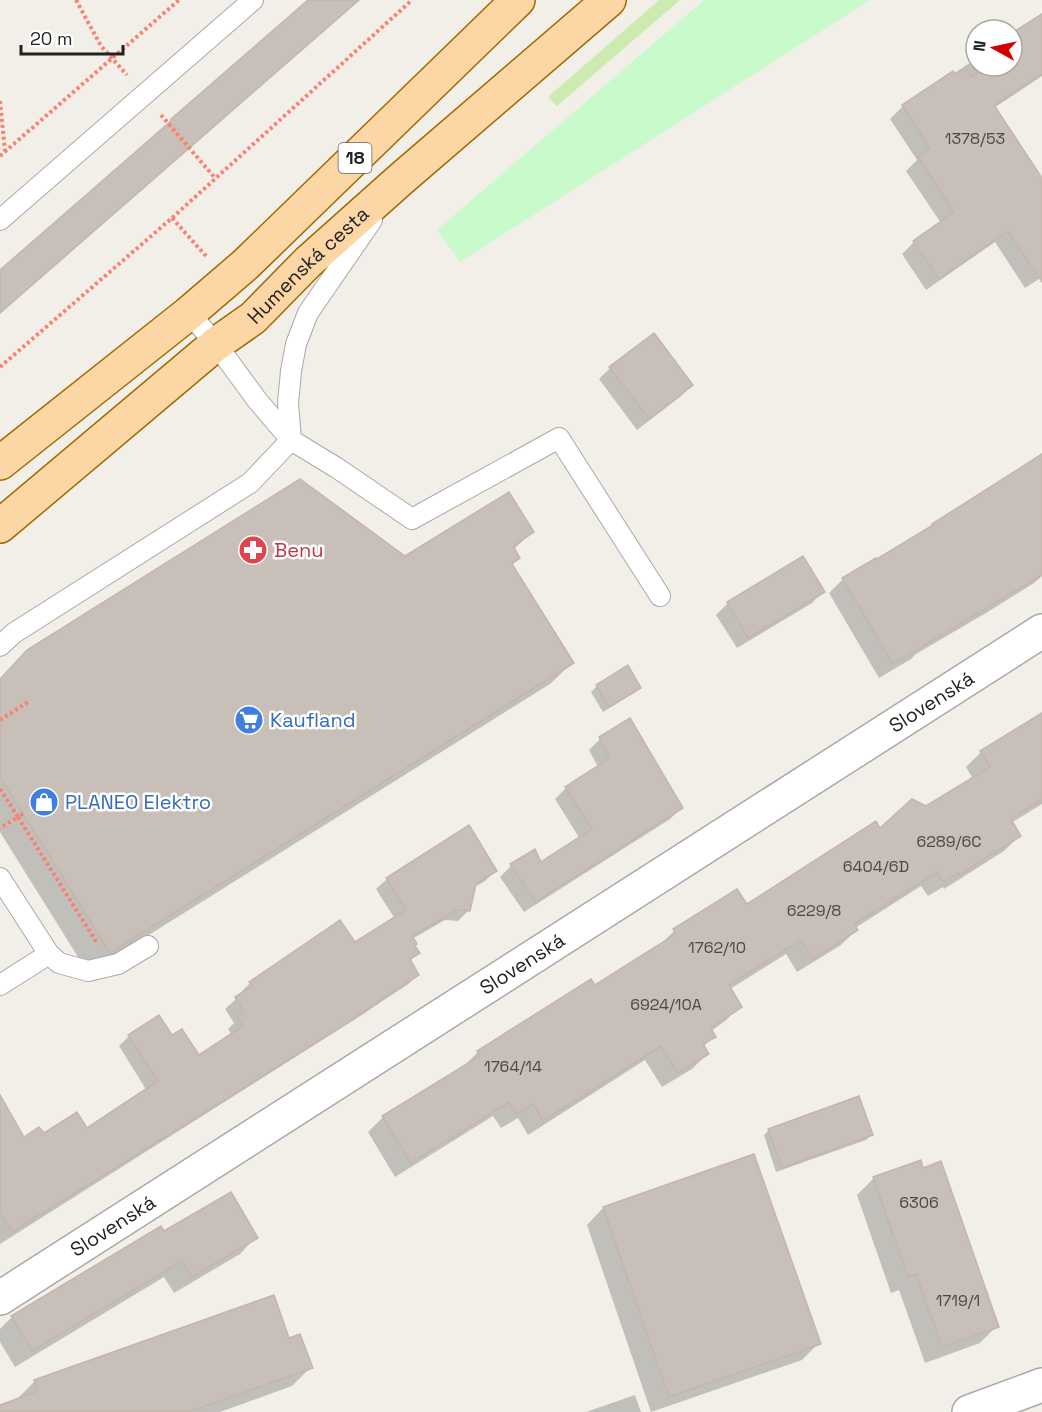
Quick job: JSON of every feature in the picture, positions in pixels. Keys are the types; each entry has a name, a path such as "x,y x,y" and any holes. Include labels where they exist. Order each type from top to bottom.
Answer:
{"main road":[{"name":"18","path":"0,464 189,313 246,264 518,0"},
{"name":"Humenská cesta","path":"0,525 216,344 253,318 308,262 609,0"}],"street":[{"name":"Slovenská","path":"0,1298 1042,631"},
{"path":"969,1412 1042,1385"}],"lane":[{"path":"0,220 253,0"},
{"path":"0,646 14,633 250,483 291,440 288,403 291,371 296,344 308,313 401,179"},
{"path":"189,313 291,440 412,519 559,438 660,596"},
{"path":"0,878 49,954 59,963 88,971 118,964 148,946"},
{"path":"0,985 49,954"}],"path":[{"path":"0,156 179,0"},
{"path":"0,367 172,218 412,0"},
{"path":"0,101 5,152"},
{"path":"172,218 211,261"},
{"path":"0,720 28,702"},
{"path":"0,789 111,966"},
{"path":"0,828 23,814"}],"green space":[{"path":"659,0 680,0 557,106 548,97"},
{"path":"704,0 870,0 460,262 437,230"}],"building":[{"path":"308,0 359,0 0,313 0,270"},
{"path":"1042,14 1042,74 994,105 1042,178 1042,282 1008,231 939,279 913,241 954,212 918,157 930,149 902,105 953,71 956,75 964,70 964,78 1024,78 1024,25"},
{"path":"654,333 693,385 649,419 609,367"},
{"path":"1042,454 1042,575 893,664 842,578 933,525"},
{"name":"Kaufland","path":"300,479 405,556 509,492 534,532 513,546 520,558 512,564 574,663 110,953 0,777 0,679 27,650"},
{"path":"803,556 825,592 748,638 727,602"},
{"path":"628,665 641,688 609,707 596,685"},
{"path":"1042,713 1042,799 1011,819 1021,836 959,875 958,873 943,882 937,872 854,924 858,930 813,959 801,940 729,985 742,1007 711,1028 716,1037 703,1044 709,1054 678,1073 661,1046 543,1121 533,1104 517,1114 509,1102 411,1163 382,1116 480,1056 477,1051 591,979 595,985 676,934 673,929 737,889 747,904 876,821 880,828 912,799 926,806 990,767 980,751"},
{"path":"630,718 683,808 536,902 510,864 535,849 541,862 592,829 565,787 610,758 599,737"},
{"path":"469,825 497,871 476,884 470,911 457,910 412,936 420,953 410,959 419,975 228,1098 12,1232 0,1213 0,1095 24,1137 39,1127 44,1133 77,1112 87,1128 158,1081 128,1035 159,1015 172,1035 182,1029 199,1055 243,1026 237,1017 244,1012 235,997 253,986 249,982 340,920 355,942 406,910 386,878"},
{"path":"859,1096 873,1135 782,1168 768,1129"},
{"path":"754,1154 821,1344 669,1397 603,1207"},
{"path":"921,1160 923,1168 941,1161 999,1327 942,1347 916,1274 908,1277 873,1177"},
{"path":"231,1192 258,1238 192,1277 182,1261 32,1351 11,1316 161,1226 164,1231"},
{"path":"274,1295 289,1338 300,1334 313,1368 188,1412 0,1412 0,1405 38,1391 34,1380"}],"place":[{"name":"Benu","path":"253,550"},
{"name":"Kaufland","path":"249,720"},
{"name":"PLANEO Elektro","path":"44,802"}]}
